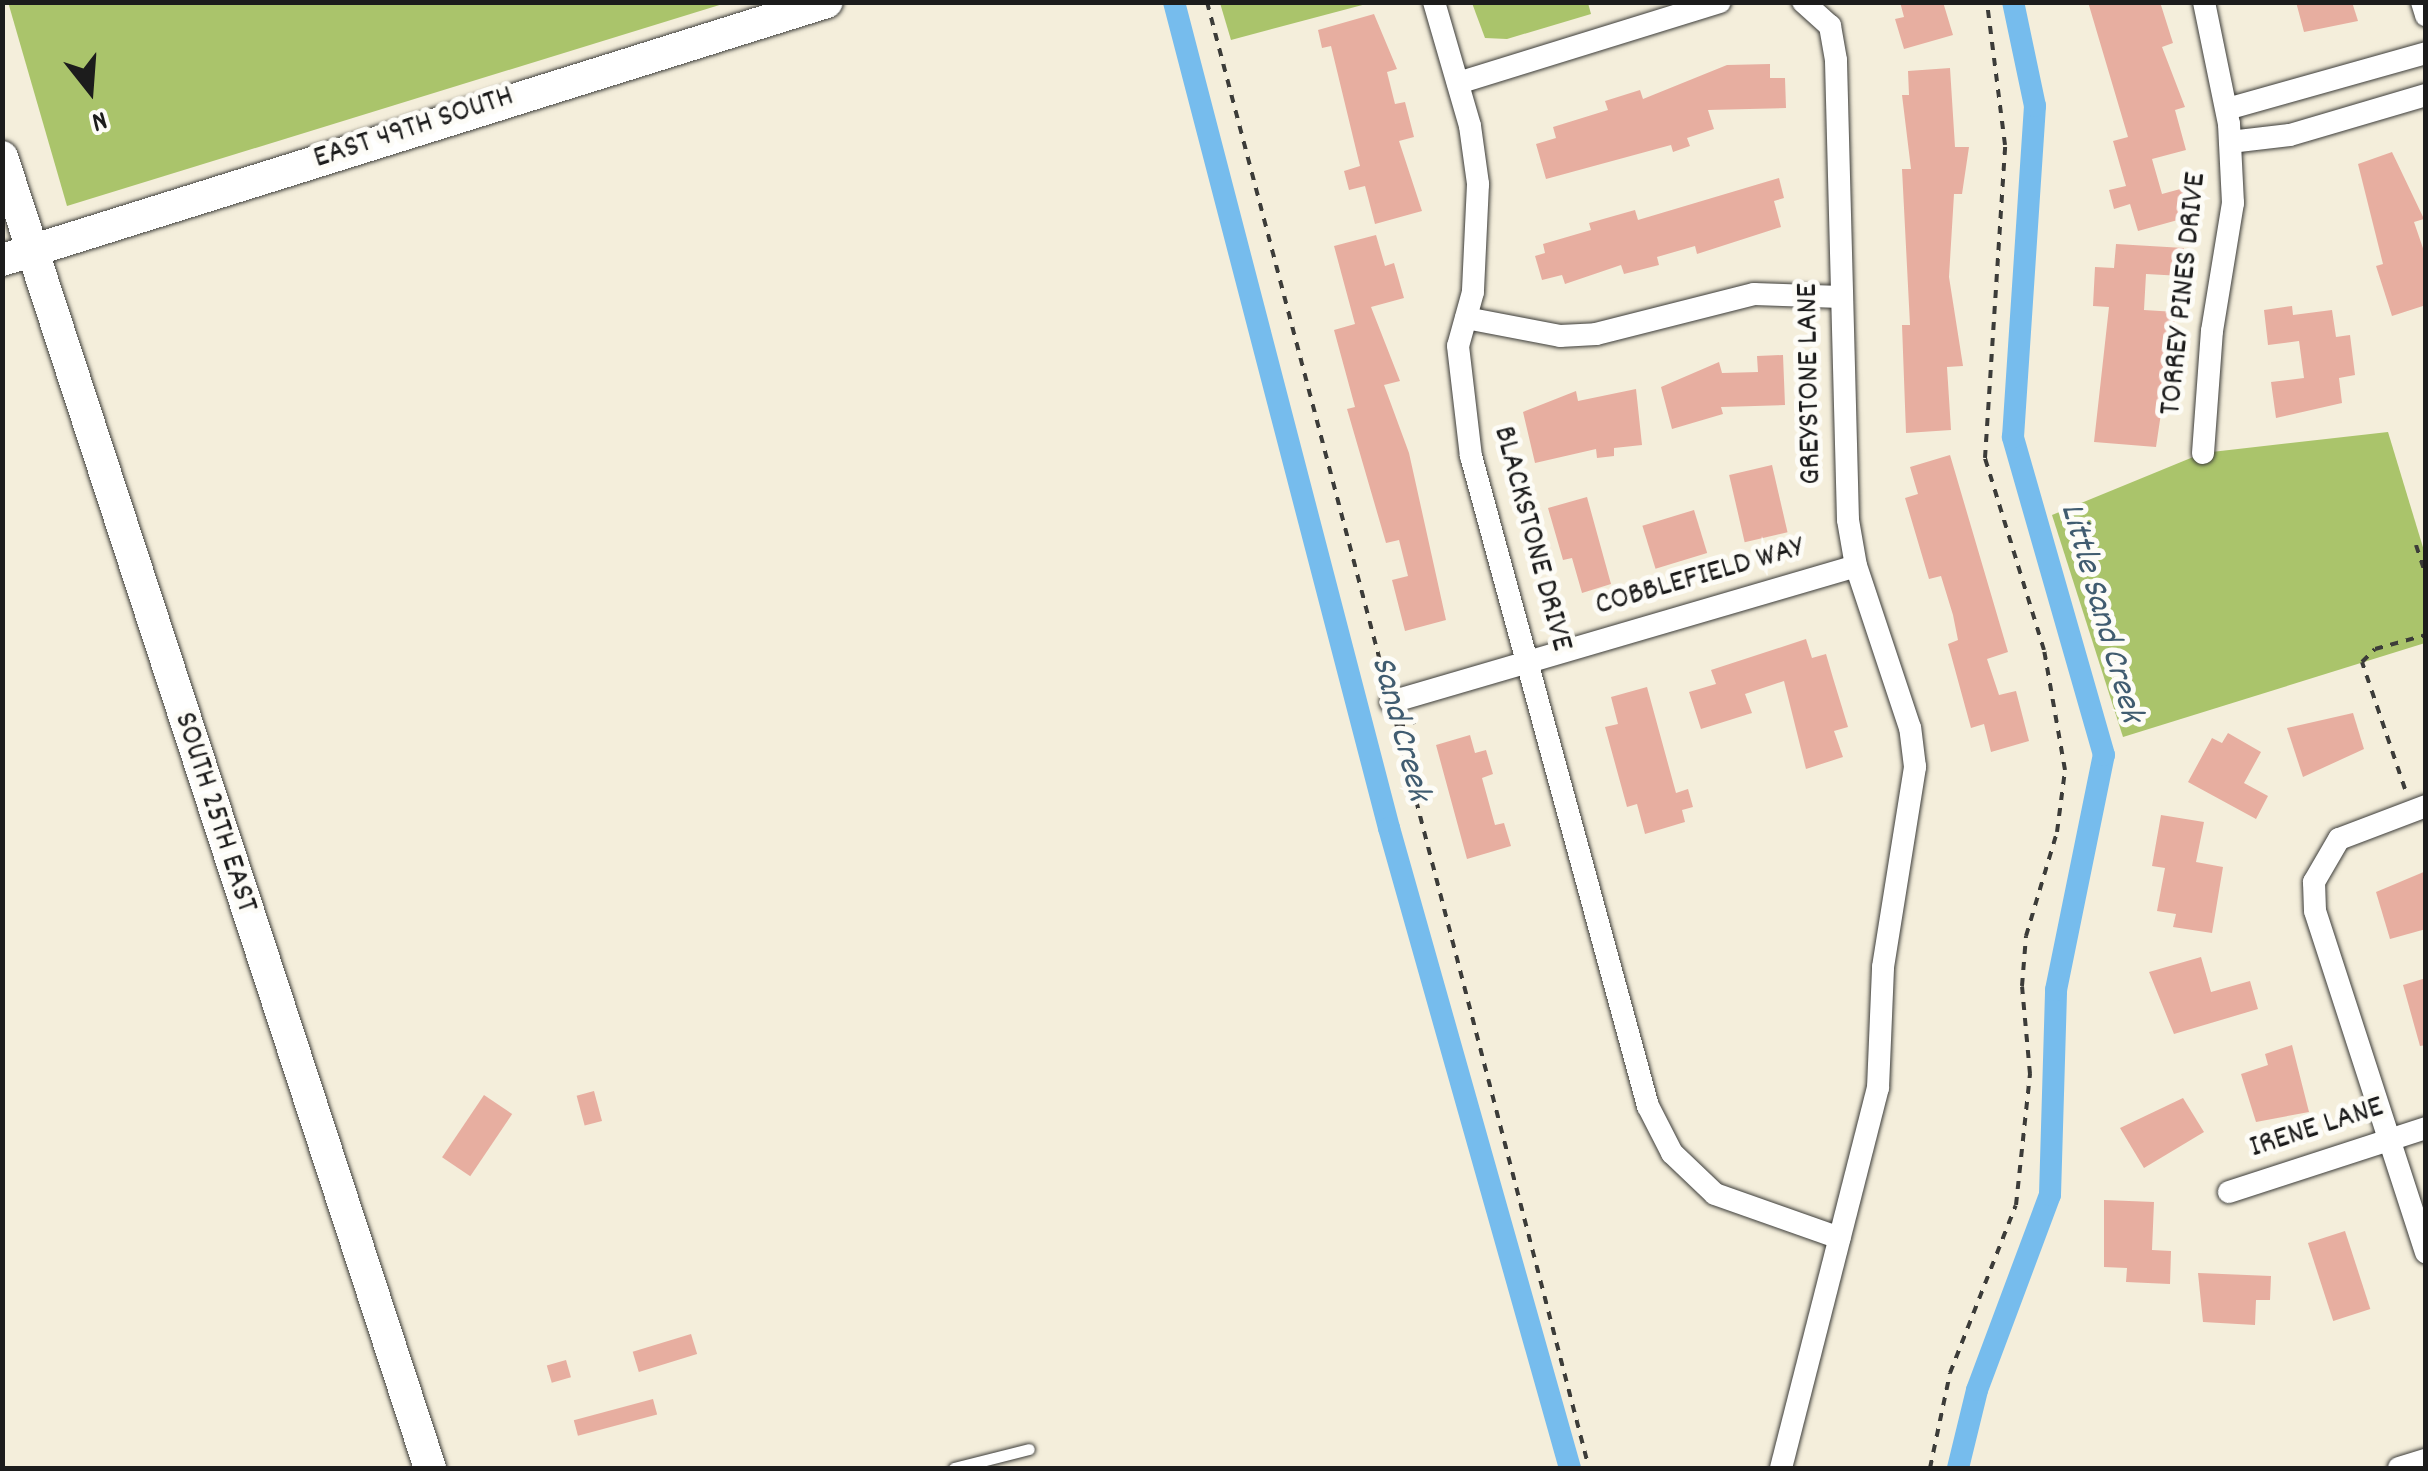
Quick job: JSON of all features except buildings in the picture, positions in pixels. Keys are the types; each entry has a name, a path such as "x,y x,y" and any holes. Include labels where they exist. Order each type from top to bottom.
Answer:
{"main road":[{"name":"EAST 49TH SOUTH","path":"17,256 827,2"},
{"name":"SOUTH 25TH EAST","path":"2,157 17,256 430,1468"}],"street":[{"name":"BLACKSTONE DRIVE","path":"1434,2 1458,83 1478,184 1479,238 1458,346 1470,456 1531,662 1648,1106 1672,1153 1715,1194 1839,1238"},
{"path":"1458,83 1720,2"},
{"name":"GREYSTONE LANE","path":"1781,1468 1878,1088 1883,967 1915,767 1910,728 1856,566 1842,462 1836,60 1830,26 1803,2"},
{"name":"TORREY PINES DRIVE","path":"2204,2 2226,109 2233,203 2212,331 2204,453"},
{"path":"2422,2 2426,15"},
{"path":"2226,109 2426,53"},
{"path":"2293,92 2305,130"},
{"name":"TORREY PINES DRIVE","path":"2230,142 2305,130 2426,95"},
{"path":"1466,318 1560,336 1596,334 1754,294 1841,297"},
{"name":"COBBLEFIELD WAY","path":"1390,702 1856,566"},
{"path":"2419,808 2340,839 2314,882 2315,912 2426,1252"},
{"name":"IRENE LANE","path":"2229,1192 2426,1128"},
{"path":"2399,1468 2426,1460"}],"lane":[{"path":"954,1468 1028,1448"}],"path":[{"path":"1206,2 1589,1468"},
{"path":"1930,1468 1950,1373 2016,1205 2030,1074 2022,986 2026,936 2057,832 2065,770 2044,650 1985,458 2005,145 1986,2"},
{"path":"2416,545 2426,575"},
{"path":"2419,808 2362,662 2374,649 2426,635"},
{"path":"1383,673 1396,670"},
{"path":"1397,727 1415,722"}],"green space":[{"path":"8,2 726,2 726,3 67,206"},
{"path":"1220,2 1370,3 1231,40"},
{"path":"1472,3 1588,3 1591,14 1507,39 1485,38"},
{"path":"2388,432 2425,554 2425,643 2123,737 2052,515 2203,453"}],"waterway":[{"name":"Sand Creek","path":"1174,2 1389,828 1570,1468"},
{"name":"Little Sand Creek","path":"1958,1468 1977,1390 2050,1195 2056,990 2104,755 2013,437 2035,106 2013,2"}]}
